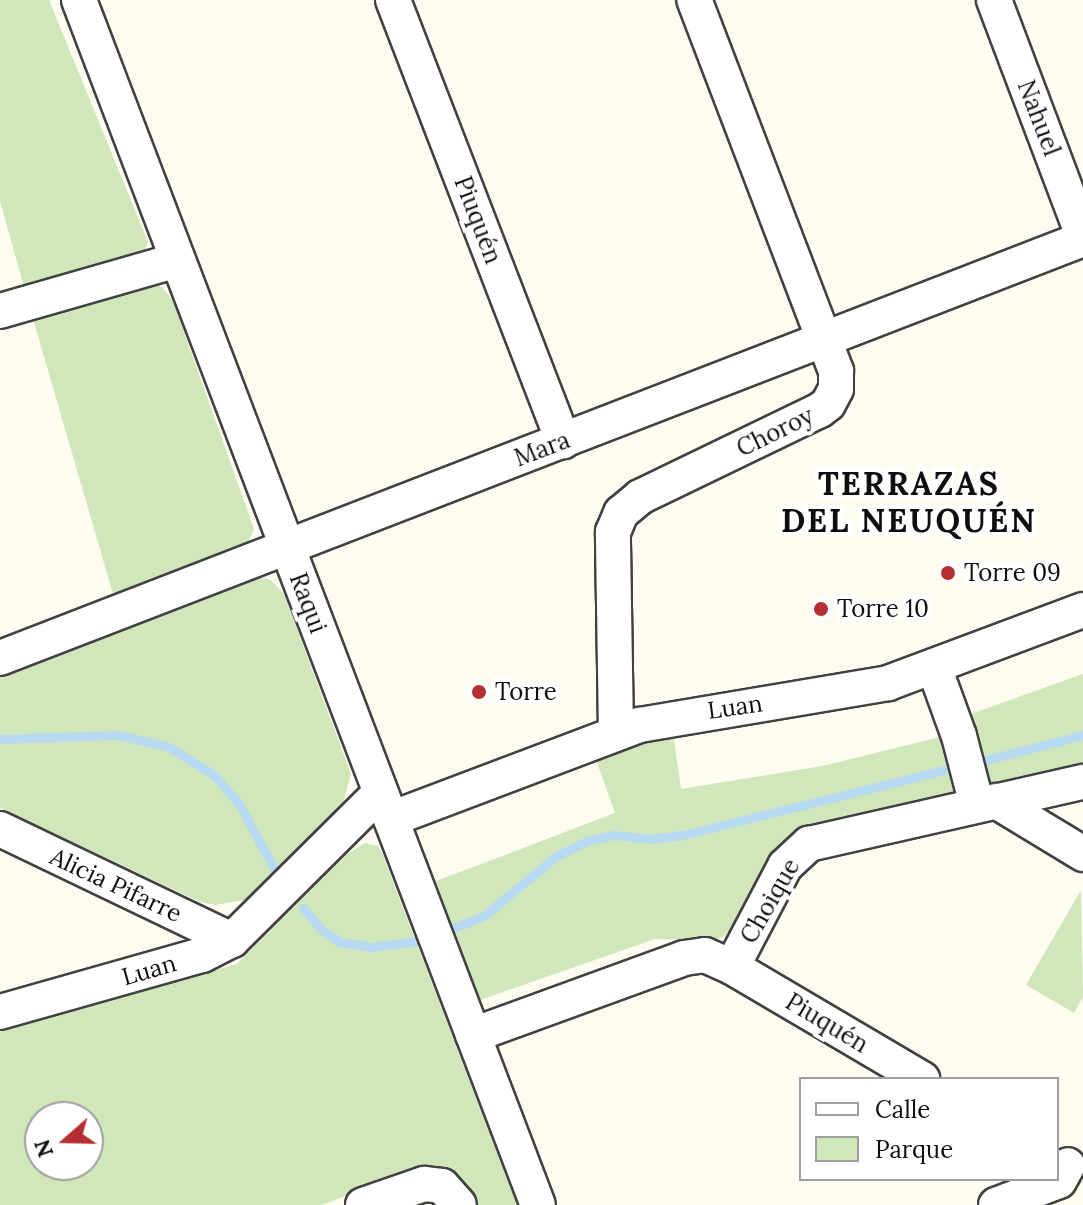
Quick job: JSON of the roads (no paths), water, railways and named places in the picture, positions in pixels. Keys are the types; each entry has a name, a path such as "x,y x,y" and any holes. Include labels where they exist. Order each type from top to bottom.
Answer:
{"street":[{"name":"Raqui","path":"79,0 538,1205"},
{"name":"Piuquén","path":"393,0 563,441"},
{"name":"Choroy","path":"616,733 615,523 640,497 828,404 837,380 694,0"},
{"name":"Nahuel","path":"994,0 1083,237"},
{"name":"Mara","path":"0,658 1083,237"},
{"path":"0,311 178,260"},
{"name":"Luan","path":"0,1012 202,955 232,940 386,806 616,733 692,713 864,689 934,667 1083,610"},
{"path":"934,667 982,796 1083,854"},
{"name":"Choique","path":"473,1035 694,955 705,955 732,967 785,866 802,848 824,838 982,796 1083,782"},
{"name":"Alicia Pifarre","path":"0,829 232,940"},
{"name":"Piuquén","path":"732,967 919,1077"},
{"path":"996,1205 1057,1181"},
{"path":"363,1205 416,1185 450,1196"}],"waterway":[{"path":"0,739 118,735 169,747 214,775 239,804 276,872"},
{"path":"974,763 1083,735"},
{"path":"453,928 484,916 555,857 587,841 614,835 650,839 683,835 960,766"},
{"path":"303,908 322,930 340,942 372,947 417,941"}],"place":[{"name":"Torre 09","path":"948,573"},
{"name":"Torre 10","path":"821,609"},
{"name":"Torre","path":"479,692"}],"district":[{"name":"TERRAZAS DEL NEUQUÉN","path":"909,504"}]}
